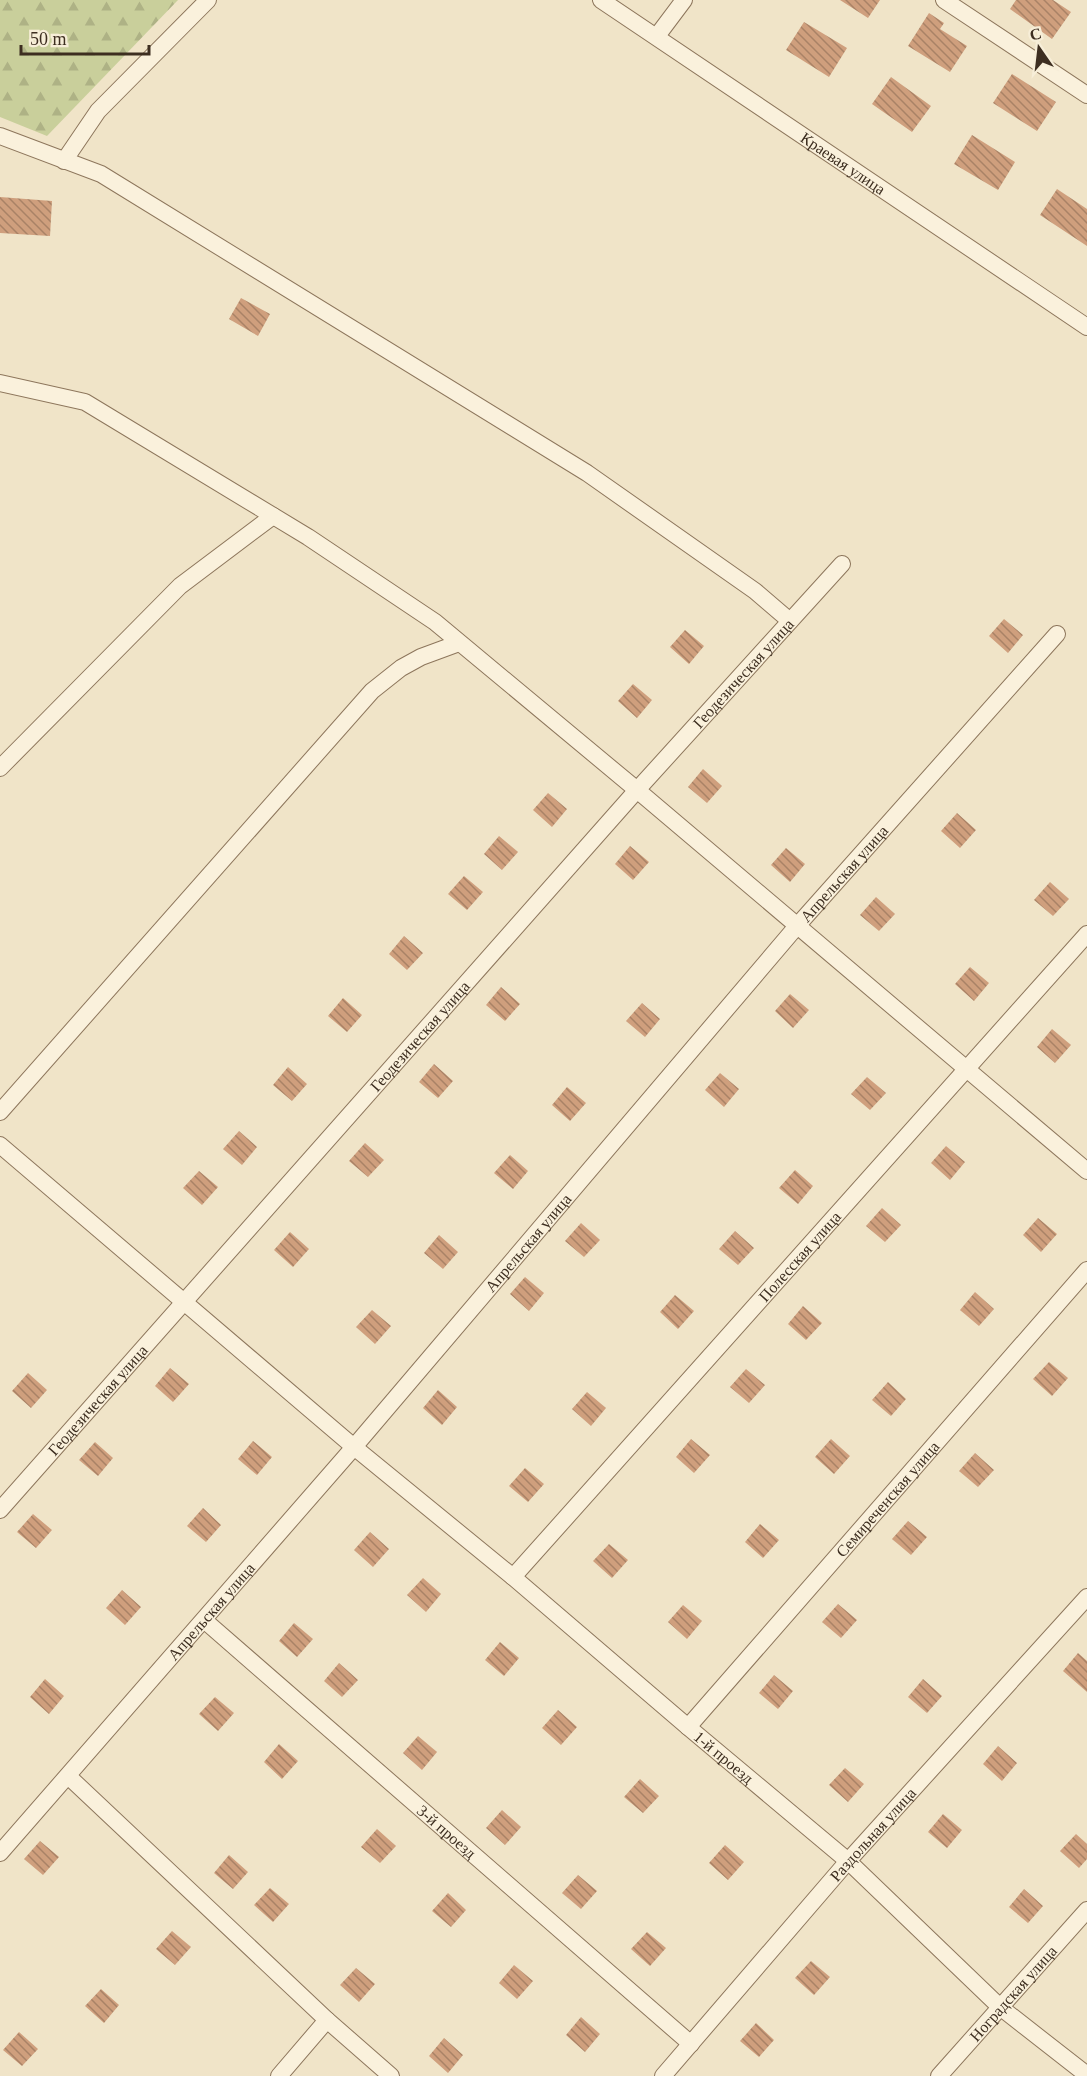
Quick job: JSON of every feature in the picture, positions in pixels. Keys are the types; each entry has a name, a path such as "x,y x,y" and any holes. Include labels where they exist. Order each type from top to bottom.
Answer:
{"street":[{"path":"63,160 98,111 208,0"},
{"name":"Краевая улица","path":"601,0 1087,327"},
{"path":"657,36 684,0"},
{"path":"944,0 1087,95"},
{"path":"0,136 101,174 587,473 755,591 790,621"},
{"path":"0,383 85,402 273,516 435,622 1087,1171"},
{"path":"0,768 180,586 273,516"},
{"name":"Геодезическая улица","path":"0,1510 637,790 842,564"},
{"name":"Апрельская улица","path":"0,1853 354,1447 797,926 1057,634"},
{"path":"0,1112 372,691 401,668 421,657 459,643"},
{"name":"Полесская улица","path":"513,1577 1087,934"},
{"name":"1-й проезд","path":"0,1145 354,1447 513,1577 848,1861 1000,2007 1087,2075"},
{"name":"Семиреченская улица","path":"688,1727 1087,1270"},
{"name":"Раздольная улица","path":"663,2076 848,1861 1087,1597"},
{"name":"3-й проезд","path":"204,1620 691,2044"},
{"path":"68,1776 327,2020 391,2076"},
{"name":"Ноградская улица","path":"939,2076 1087,1910"},
{"path":"279,2076 327,2020"}],"green space":[{"path":"0,0 178,0 47,136 0,117"}],"building":[{"path":"840,0 880,0 868,18"},
{"path":"1016,0 1053,0 1071,12 1052,39 1010,9"},
{"path":"929,13 944,23 940,29 967,46 950,72 908,46"},
{"path":"804,22 847,48 829,77 786,50"},
{"path":"1012,74 1056,102 1037,131 993,103"},
{"path":"891,77 931,106 912,132 872,104"},
{"path":"972,135 1015,162 998,190 954,164"},
{"path":"1057,189 1087,209 1087,246 1040,215"},
{"path":"0,197 52,201 50,236 0,233"},
{"path":"241,298 270,314 258,336 229,319"},
{"path":"1004,619 1023,635 1008,653 989,636"},
{"path":"685,630 704,646 689,664 670,647"},
{"path":"633,684 652,700 637,718 618,701"},
{"path":"703,769 722,786 707,803 688,787"},
{"path":"548,793 567,809 552,827 533,810"},
{"path":"957,813 976,830 960,848 941,831"},
{"path":"499,836 518,852 502,870 484,854"},
{"path":"630,846 649,862 633,880 615,864"},
{"path":"786,848 805,864 790,882 771,865"},
{"path":"464,876 483,892 467,910 448,894"},
{"path":"1050,882 1069,899 1053,916 1034,900"},
{"path":"876,897 895,914 879,931 860,915"},
{"path":"404,936 423,953 407,970 389,954"},
{"path":"970,967 989,983 974,1001 955,984"},
{"path":"501,987 520,1004 505,1021 486,1005"},
{"path":"790,994 809,1010 793,1028 775,1011"},
{"path":"343,998 362,1015 347,1032 328,1016"},
{"path":"642,1003 660,1019 645,1037 626,1021"},
{"path":"1052,1029 1071,1045 1055,1063 1037,1047"},
{"path":"434,1064 453,1081 438,1098 419,1082"},
{"path":"288,1067 307,1084 292,1101 273,1085"},
{"path":"720,1073 739,1089 724,1107 705,1090"},
{"path":"867,1077 886,1093 870,1110 851,1094"},
{"path":"567,1087 586,1103 570,1121 552,1105"},
{"path":"239,1131 257,1147 242,1165 223,1149"},
{"path":"365,1143 384,1160 368,1177 349,1161"},
{"path":"946,1146 965,1162 950,1180 931,1163"},
{"path":"510,1155 528,1171 513,1189 494,1173"},
{"path":"795,1170 813,1186 798,1204 779,1188"},
{"path":"199,1171 218,1187 202,1205 183,1188"},
{"path":"882,1208 901,1225 885,1242 866,1226"},
{"path":"1038,1218 1057,1234 1041,1252 1023,1235"},
{"path":"581,1223 600,1240 584,1257 565,1241"},
{"path":"735,1231 754,1248 738,1265 719,1249"},
{"path":"290,1232 309,1249 293,1267 274,1250"},
{"path":"439,1235 458,1252 443,1269 424,1253"},
{"path":"525,1277 544,1293 529,1311 510,1294"},
{"path":"975,1292 994,1309 979,1326 960,1310"},
{"path":"675,1295 694,1311 678,1329 660,1312"},
{"path":"803,1306 822,1323 806,1340 788,1324"},
{"path":"372,1310 391,1326 375,1344 356,1327"},
{"path":"1049,1362 1068,1378 1052,1396 1033,1379"},
{"path":"170,1368 189,1384 173,1402 155,1386"},
{"path":"746,1369 765,1385 749,1403 730,1387"},
{"path":"28,1373 47,1390 31,1408 12,1391"},
{"path":"888,1382 906,1399 891,1416 872,1400"},
{"path":"438,1390 457,1407 442,1425 423,1408"},
{"path":"587,1392 606,1408 591,1426 572,1409"},
{"path":"691,1439 710,1455 694,1473 676,1457"},
{"path":"831,1439 850,1456 834,1474 815,1457"},
{"path":"253,1441 272,1457 257,1475 238,1459"},
{"path":"95,1442 113,1458 98,1476 79,1460"},
{"path":"975,1453 994,1470 978,1487 959,1471"},
{"path":"525,1468 544,1484 528,1502 509,1486"},
{"path":"203,1508 221,1525 206,1542 187,1526"},
{"path":"33,1514 52,1530 36,1548 17,1532"},
{"path":"908,1521 927,1537 911,1555 892,1539"},
{"path":"760,1524 779,1540 763,1558 745,1542"},
{"path":"370,1532 389,1549 373,1567 354,1550"},
{"path":"609,1544 628,1560 612,1578 593,1561"},
{"path":"423,1578 441,1594 426,1612 407,1595"},
{"path":"122,1590 141,1607 125,1625 106,1608"},
{"path":"838,1604 857,1620 841,1638 822,1622"},
{"path":"683,1605 702,1621 687,1639 668,1622"},
{"path":"294,1623 313,1639 297,1657 279,1641"},
{"path":"500,1642 519,1658 504,1676 485,1660"},
{"path":"1078,1653 1087,1661 1087,1692 1063,1671"},
{"path":"339,1663 358,1680 342,1697 324,1681"},
{"path":"774,1675 793,1691 778,1709 759,1693"},
{"path":"45,1679 64,1696 49,1714 30,1697"},
{"path":"923,1679 942,1696 927,1713 908,1697"},
{"path":"215,1697 234,1713 218,1731 199,1714"},
{"path":"558,1710 577,1727 561,1745 542,1728"},
{"path":"418,1736 437,1752 422,1770 403,1753"},
{"path":"279,1744 298,1761 282,1779 264,1762"},
{"path":"998,1746 1017,1763 1002,1781 983,1764"},
{"path":"845,1768 864,1784 848,1802 829,1785"},
{"path":"640,1779 659,1796 643,1813 624,1797"},
{"path":"502,1810 521,1827 505,1845 486,1828"},
{"path":"943,1814 962,1830 947,1848 928,1832"},
{"path":"377,1829 396,1846 380,1863 361,1847"},
{"path":"1076,1834 1087,1844 1087,1859 1079,1868 1060,1851"},
{"path":"40,1841 59,1857 43,1875 24,1859"},
{"path":"725,1845 744,1862 728,1880 709,1863"},
{"path":"229,1855 248,1872 233,1889 214,1873"},
{"path":"578,1875 597,1891 581,1909 562,1893"},
{"path":"270,1888 289,1904 273,1922 254,1905"},
{"path":"1024,1889 1043,1906 1028,1923 1009,1907"},
{"path":"448,1893 466,1910 451,1927 432,1911"},
{"path":"172,1931 191,1947 175,1965 156,1949"},
{"path":"647,1932 666,1948 650,1966 631,1949"},
{"path":"811,1961 830,1977 814,1995 795,1978"},
{"path":"514,1965 533,1981 517,1999 499,1983"},
{"path":"356,1968 375,1984 359,2002 340,1985"},
{"path":"101,1989 119,2005 104,2023 85,2006"},
{"path":"581,2017 600,2034 585,2052 566,2035"},
{"path":"756,2023 774,2040 759,2057 740,2041"},
{"path":"19,2032 38,2049 22,2066 3,2050"},
{"path":"444,2038 463,2055 448,2073 429,2056"}]}
